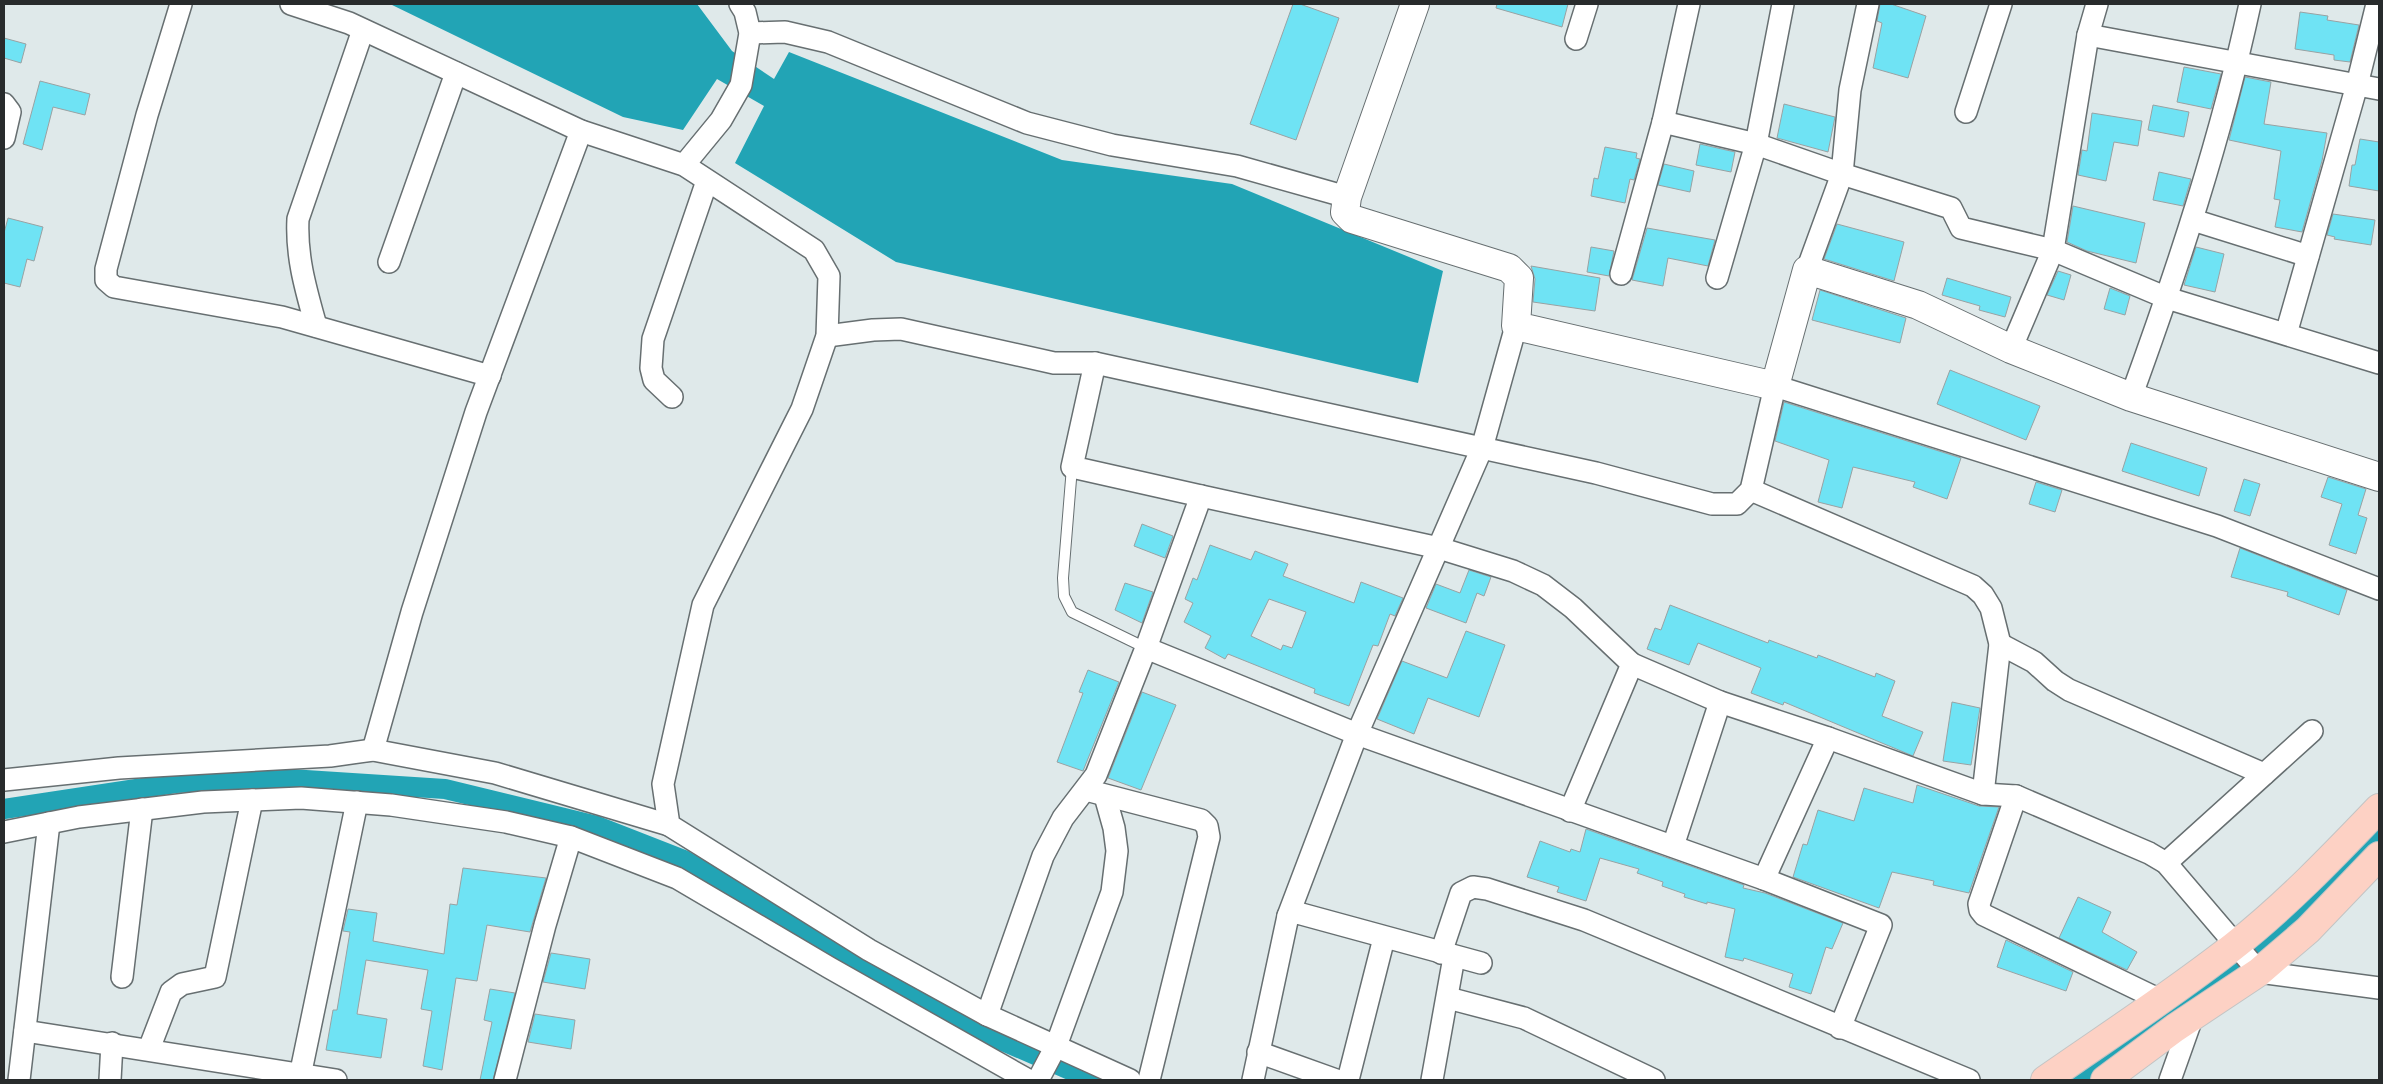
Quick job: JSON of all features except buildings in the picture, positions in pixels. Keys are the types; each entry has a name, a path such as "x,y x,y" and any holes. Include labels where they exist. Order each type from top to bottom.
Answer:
{"main road":[{"path":"1415,4 1347,198 1345,212 1352,220 1509,268 1519,278 1516,326 1775,386 1807,270 1918,305 2011,349 2132,397 2379,476"},
{"path":"2105,1080 2175,1028 2192,1018 2246,958 2309,880 2379,808"},
{"path":"2045,1080 2160,1000 2308,930 2379,856"}],"street":[{"path":"182,4 147,115 106,270 106,280 114,287 282,317 490,376"},
{"path":"290,4 363,30 581,131 684,165 814,250 829,276 827,336 802,409 703,605 663,784 669,825"},
{"path":"684,165 721,120 741,85 750,33 745,12 740,4"},
{"path":"1576,38 1587,4"},
{"path":"1621,274 1663,122 1689,4"},
{"path":"1718,278 1756,144 1783,4"},
{"path":"1807,270 1842,174 1850,90 1868,4"},
{"path":"1966,112 2001,4"},
{"path":"2011,349 2052,250 2088,35 2096,4"},
{"path":"2132,397 2193,220 2237,64 2250,4"},
{"path":"2286,334 2357,85 2377,4"},
{"path":"316,326 300,266 297,241 298,219 363,30"},
{"path":"750,33 784,32 828,42 1027,123 1112,145 1237,166 1347,198"},
{"path":"2088,35 2379,89"},
{"path":"389,262 456,73"},
{"path":"4,104 10,112 4,138"},
{"path":"1663,122 1756,144 1842,174 1951,208 1961,228 2052,250 2167,298 2379,363"},
{"path":"373,750 442,518 490,376 581,131"},
{"path":"672,397 654,380 650,368 653,339 707,181"},
{"path":"2193,220 2308,256"},
{"path":"1253,1080 1288,916 1357,734 1482,448 1516,326"},
{"path":"827,336 873,330 901,329 1054,363 1095,362 1596,473 1712,504 1737,504 1751,490 1775,386 2217,526 2379,589"},
{"path":"1095,362 1072,467 1439,548 1513,571 1543,585 1574,608 1632,664 1720,702 1828,738 1983,794 2016,796 2166,863 2246,958 2379,988"},
{"path":"1751,490 1973,586 1984,595 1991,608 2000,644 1983,794"},
{"path":"4,832 48,823 203,802 301,798 391,805 506,822 571,837 677,878 830,968 1036,1079 1056,1047 1112,892 1117,851 1114,828 1096,793 1096,775 1146,648 1201,496"},
{"path":"2000,644 2034,662 2055,681 2070,690 2264,774"},
{"path":"1146,648 1357,734 1673,846 1881,924 1840,1028"},
{"path":"1570,811 1632,664"},
{"path":"1673,846 1720,702"},
{"path":"2166,863 2312,730"},
{"path":"1764,879 1828,738"},
{"path":"4,780 119,768 330,756 373,750 495,773 669,825 869,950 987,1015 1130,1080"},
{"path":"987,1015 1043,856 1063,818 1096,793"},
{"path":"1096,793 1201,820 1207,826 1209,836 1149,1080"},
{"path":"2016,796 1980,904 1980,910 1984,915 2160,1000"},
{"path":"149,1049 171,992 182,984 215,977 252,800"},
{"path":"300,1076 357,802"},
{"path":"122,977 142,809"},
{"path":"19,1080 48,823"},
{"path":"505,1080 545,925 571,837"},
{"path":"1432,1080 1448,998 1447,955 1461,893 1473,887 1487,888 1584,920 1969,1080"},
{"path":"1288,916 1298,912 1384,938 1481,964"},
{"path":"1348,1080 1384,938"},
{"path":"1448,998 1524,1018 1654,1080"},
{"path":"2170,1080 2192,1018"},
{"path":"25,1031 112,1043 300,1076 336,1080"},
{"path":"110,1080 112,1043"},
{"path":"1258,1052 1336,1080"}],"lane":[{"path":"1072,467 1063,578 1064,596 1072,612 1146,648"}],"water":[{"path":"390,4 697,4 732,51 774,79 789,52 1062,160 1232,184 1443,271 1418,383 896,262 735,163 764,106 717,79 683,130 623,117"}],"waterway":[{"path":"4,809 176,783 290,779 445,789 597,826 684,860 959,1022 1093,1080"},
{"path":"2075,1080 2236,967 2297,917 2379,837"}]}
